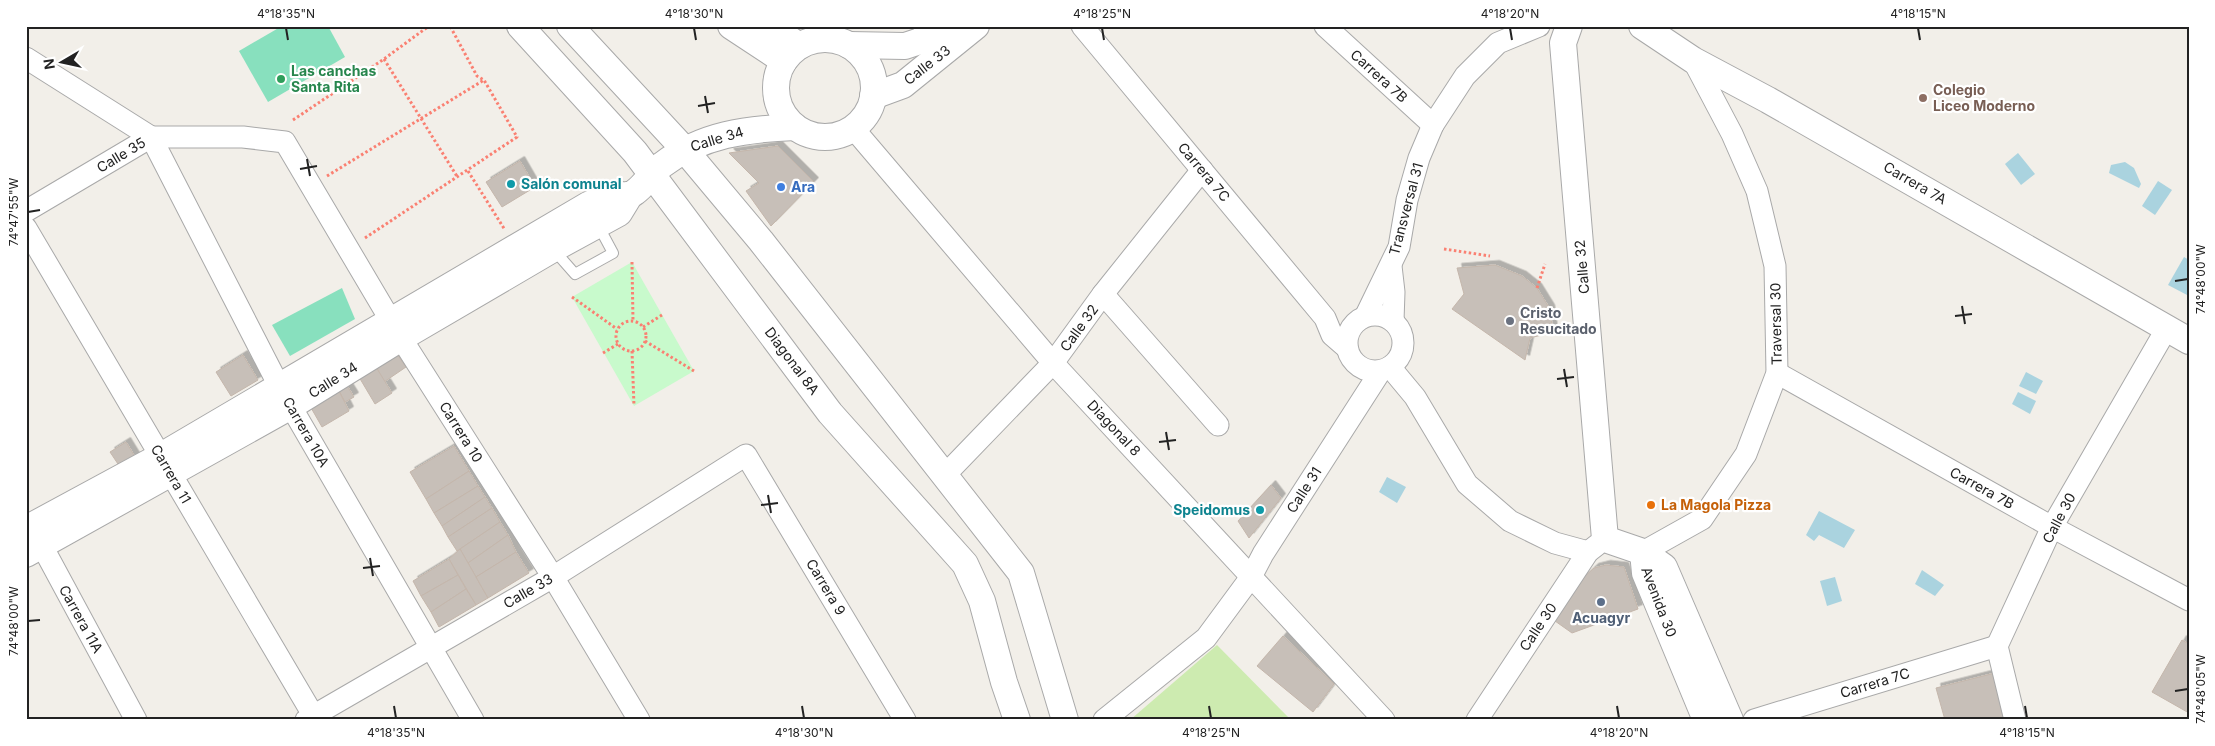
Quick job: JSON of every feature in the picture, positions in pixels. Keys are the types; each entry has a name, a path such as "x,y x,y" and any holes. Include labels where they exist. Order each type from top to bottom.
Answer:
{"street":[{"name":"Diagonal 8A","path":"520,26 635,152 830,413 965,564 982,602 1004,682 1017,720"},
{"path":"570,26 684,149 761,241 1021,572 1065,720"},
{"path":"731,26 792,54"},
{"path":"771,26 792,54"},
{"name":"Calle 33","path":"848,45 905,46 920,42 940,26"},
{"name":"Calle 33","path":"873,96 903,85 976,26"},
{"name":"Carrera 7C","path":"1082,26 1325,318 1332,335 1351,356"},
{"name":"Carrera 7B","path":"1325,26 1433,125"},
{"name":"Transversal 31","path":"1359,320 1391,266 1399,247 1407,200 1419,158 1433,125 1465,76 1498,43 1539,26"},
{"name":"Calle 32","path":"1569,26 1563,43 1597,546"},
{"name":"Carrera 7A","path":"1642,26 1693,60 1802,119 2178,335"},
{"path":"827,39 848,45 864,58 871,70 874,84 873,96 868,112 853,128 839,135 824,137 809,134 796,127 782,111 776,87 778,74 792,54 812,40 827,39"},
{"path":"26,58 151,137"},
{"name":"Traversal 30","path":"1643,552 1702,519 1746,454 1777,373 1775,266 1757,191 1732,134 1693,60"},
{"name":"Calle 34","path":"30,534 166,466 285,396 396,330 588,205 611,195 630,195 636,192 651,174 684,149 720,136 753,129 778,101"},
{"path":"753,129 796,127"},
{"name":"Diagonal 8","path":"853,128 1053,363 1384,720"},
{"name":"Calle 35","path":"26,211 151,137 243,137 285,142"},
{"name":"Carrera 10A","path":"151,137 285,396 473,720"},
{"name":"Carrera 10","path":"285,142 396,330 553,577 640,720"},
{"name":"Calle 32","path":"944,476 1053,363 1103,294 1202,170"},
{"name":"Calle 34","path":"396,330 619,213 630,195"},
{"name":"Carrera 11","path":"26,228 311,718"},
{"name":"Transversal 31","path":"1391,266 1394,292 1393,321"},
{"path":"1103,294 1218,425"},
{"path":"1325,318 1359,320 1385,316 1393,321 1398,327 1403,342 1415,397"},
{"path":"1359,320 1346,340 1351,356 1359,404"},
{"name":"Calle 30","path":"1997,646 2052,527 2178,335"},
{"path":"1351,356 1370,371 1385,370 1397,361 1402,352 1403,342"},
{"path":"1385,370 1415,397 1466,484 1510,521 1555,544 1597,546 1643,552"},
{"name":"Calle 31","path":"1251,577 1263,554 1359,404 1385,370"},
{"name":"Carrera 7B","path":"1777,373 2052,527 2189,600"},
{"name":"Calle 33","path":"311,718 553,577 746,455"},
{"name":"Carrera 9","path":"746,455 905,720"},
{"name":"Carrera 11A","path":"30,534 136,720"},
{"name":"Calle 30","path":"1477,720 1597,546"},
{"name":"Avenida 30","path":"1643,552 1645,573 1706,720"},
{"name":"Avenida 30","path":"1643,552 1664,567 1730,720"},
{"path":"1104,720 1206,638 1251,577"},
{"path":"1997,646 2016,720"},
{"name":"Carrera 7C","path":"1754,720 1997,646"}],"path":[{"path":"293,120 384,59 429,26"},
{"path":"365,238 517,137 484,80 477,76 450,26"},
{"path":"384,59 458,178"},
{"path":"326,176 484,80"},
{"path":"468,171 510,238"},
{"path":"1444,249 1490,256"},
{"path":"632,262 633,321"},
{"path":"1537,288 1545,264"},
{"path":"572,297 617,329"},
{"path":"643,327 662,316"},
{"path":"633,321 643,327 645,341 640,348 632,351 624,349 618,344 617,329 624,322 633,321"},
{"path":"645,341 694,371"},
{"path":"603,352 618,344"},
{"path":"632,351 634,406"}],"green space":[{"name":"Las canchas Santa Rita","path":"282,26 328,26 345,57 268,102 239,51"},
{"path":"632,262 694,371 634,406 572,297"},
{"path":"342,288 355,319 290,356 272,325"},
{"path":"1217,645 1291,720 1130,720"}],"water":[{"path":"2018,153 2035,174 2021,185 2005,164"},
{"path":"2125,162 2134,168 2141,184 2139,188 2109,173 2111,165"},
{"path":"2158,181 2172,190 2155,215 2142,206"},
{"path":"2184,257 2189,260 2189,296 2168,285"},
{"path":"2026,372 2043,381 2036,394 2019,386"},
{"path":"2018,392 2036,401 2030,414 2012,404"},
{"path":"1387,477 1406,487 1397,503 1379,492"},
{"path":"1819,511 1855,530 1844,548 1819,535 1814,541 1806,535"},
{"path":"1922,570 1944,585 1935,596 1915,584"},
{"path":"1835,577 1842,601 1827,606 1820,581"}],"building":[{"name":"Ara","path":"778,146 814,182 771,226 746,191 759,183 729,153"},
{"name":"Salón comunal","path":"520,161 535,187 502,207 486,182"},
{"name":"Cristo Resucitado","path":"1495,265 1522,276 1537,288 1550,309 1553,332 1530,338 1525,360 1452,309 1464,294 1457,268"},
{"path":"397,354 406,367 384,382 376,367"},
{"path":"243,355 258,380 231,396 216,372"},
{"path":"376,367 392,393 375,404 359,377"},
{"path":"346,384 354,397 345,402 338,389"},
{"path":"338,389 349,411 322,427 310,406"},
{"path":"126,442 137,460 122,470 110,452"},
{"path":"454,446 469,471 426,499 410,472"},
{"path":"469,471 478,486 434,513 426,499"},
{"name":"Speidomus","path":"1271,485 1281,498 1249,538 1238,521"},
{"path":"478,486 485,497 442,526 434,513"},
{"path":"485,497 492,508 448,537 442,526"},
{"path":"492,508 500,522 457,551 448,537"},
{"path":"500,522 508,535 468,563 460,549"},
{"path":"508,535 516,552 476,577 468,563"},
{"path":"460,549 488,598 476,605 449,559"},
{"path":"516,552 529,573 488,598 476,577"},
{"path":"449,559 458,575 421,596 413,581"},
{"name":"Acuagyr","path":"1606,565 1624,567 1638,609 1572,633 1555,621 1584,577 1594,568"},
{"path":"458,575 466,589 431,612 421,596"},
{"path":"466,589 476,605 439,627 431,612"},
{"path":"1283,636 1334,684 1313,712 1257,666"},
{"path":"2182,640 2189,644 2189,713 2152,692"},
{"path":"1995,673 2007,720 1945,720 1936,688"}],"place":[{"name":"Las canchas Santa Rita","path":"281,79"},
{"name":"Colegio Liceo Moderno","path":"1923,98"},
{"name":"Salón comunal","path":"511,184"},
{"name":"Ara","path":"781,187"},
{"name":"Cristo Resucitado","path":"1510,321"},
{"name":"La Magola Pizza","path":"1651,505"},
{"name":"Speidomus","path":"1260,510"},
{"name":"Acuagyr","path":"1601,602"}]}
